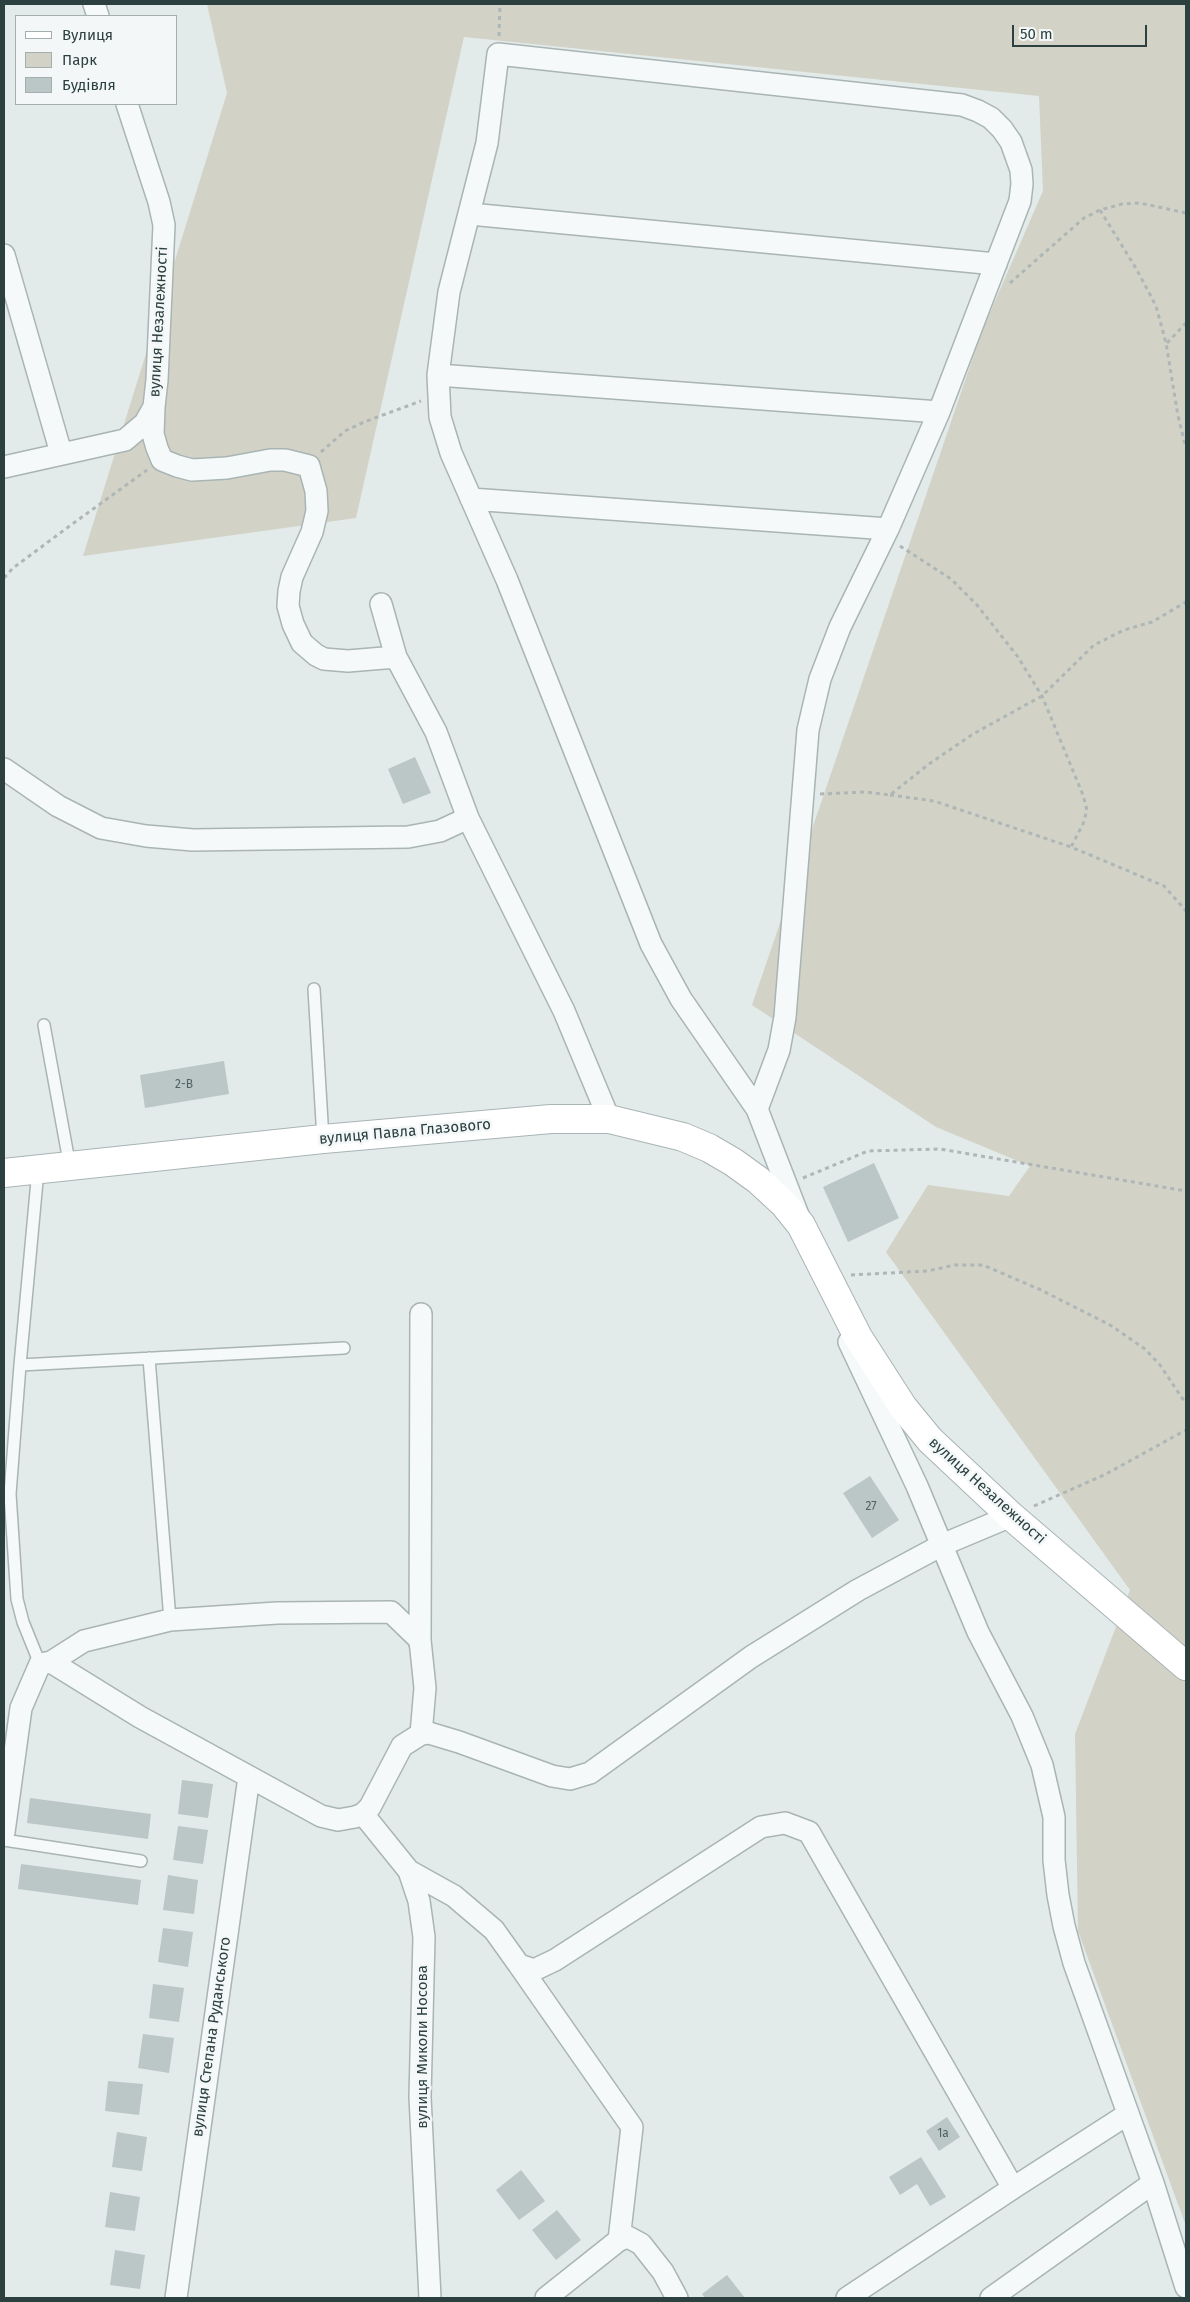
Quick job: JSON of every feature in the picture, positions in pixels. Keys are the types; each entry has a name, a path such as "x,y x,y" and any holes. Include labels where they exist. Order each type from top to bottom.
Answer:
{"main road":[{"name":"вулиця Павла Глазового","path":"4,1173 323,1139 551,1119 609,1119 655,1129 709,1148 758,1180 785,1194"},
{"name":"вулиця Незалежності","path":"785,1194 858,1337 916,1425 950,1462 1186,1666"}],"street":[{"path":"757,1109 779,1050 785,1017 808,730 820,679 840,627 886,533 939,412 980,309 1020,201 1021,170 1011,142 992,118 978,110 942,101 498,54 488,144 449,292 439,382 440,417 451,453 470,500 507,580 651,944 680,1000 757,1109 785,1194"},
{"name":"вулиця Незалежності","path":"4,467 125,440 145,423 154,406 158,380 164,225 159,202 127,105"},
{"path":"470,214 996,264"},
{"path":"4,255 61,453"},
{"path":"439,382 939,412"},
{"path":"154,406 153,434 162,460 192,470 227,468 270,460 285,460 309,466 316,490 317,511 312,532 292,577 289,590 288,606 293,624 302,643 324,659 348,661 396,657"},
{"path":"470,500 886,533"},
{"path":"381,604 396,657 436,732 468,818 564,1011 609,1119"},
{"path":"4,768 58,806 101,828 146,836 193,840 408,836 440,831 468,818"},
{"path":"421,1314 420,1644 425,1688 421,1734"},
{"path":"849,1342 942,1545 978,1632 1022,1716 1042,1765 1054,1817 1056,1878 1064,1926 1074,1963 1153,2183 1186,2287"},
{"path":"45,1663 321,1816 338,1820 363,1814 370,1807 402,1746 421,1734 429,1733 459,1742 552,1776 570,1779 590,1773 751,1657 858,1590 942,1545 1011,1516"},
{"path":"4,1832 21,1708 45,1663 84,1641 170,1620 277,1613 391,1612 420,1640 420,1644"},
{"name":"вулиця Степана Руданського","path":"176,2298 249,1776"},
{"name":"вулиця Миколи Носова","path":"363,1814 409,1871 419,1901 424,1937 420,2097 430,2298"},
{"path":"519,1965 534,1970 555,1960 762,1827 785,1823 809,1832 1013,2188"},
{"path":"409,1871 454,1896 494,1930 632,2127 619,2240"},
{"path":"847,2298 1128,2114"},
{"path":"991,2298 1153,2183"},
{"path":"546,2298 619,2240 628,2237 642,2244 663,2272 677,2298"}],"lane":[{"path":"314,990 323,1139"},
{"path":"44,1025 70,1167"},
{"path":"38,1170 10,1494 17,1599 23,1622 45,1663"},
{"path":"20,1365 344,1348"},
{"path":"149,1358 170,1620"},
{"path":"4,1840 141,1861"}],"path":[{"path":"498,54 500,4"},
{"path":"980,309 1084,218 1100,210 1122,204 1140,203 1186,213"},
{"path":"1100,210 1137,270 1156,306 1166,343 1178,416 1186,448"},
{"path":"1166,343 1186,323"},
{"path":"309,466 328,444 345,431 364,422 412,405 439,382"},
{"path":"4,578 71,524 162,460"},
{"path":"886,533 952,579 977,605 1018,657 1042,696 1083,795 1087,810 1083,824 1071,847"},
{"path":"890,795 929,764 973,734 1042,696 1094,645 1124,630 1152,622 1186,602"},
{"path":"802,795 866,792 934,801 1071,847 1164,886 1186,911"},
{"path":"785,1194 868,1151 940,1149 1186,1191"},
{"path":"828,1276 888,1274 927,1271 955,1266 983,1265 1041,1290 1117,1330 1144,1349 1160,1365 1186,1404"},
{"path":"1011,1516 1106,1474 1186,1430"}],"green space":[{"path":"207,4 1186,4 1186,2226 1078,1931 1075,1734 1130,1590 886,1252 928,1185 1009,1196 1030,1166 936,1127 752,1005 982,331 1043,191 1039,96 464,37 356,518 83,556 227,93"}],"building":[{"path":"415,757 431,793 403,804 388,769"},
{"path":"224,1061 229,1094 145,1108 140,1075"},
{"path":"874,1163 899,1218 848,1242 823,1187"},
{"path":"870,1476 899,1520 872,1538 843,1493"},
{"path":"182,1780 213,1784 208,1818 178,1814"},
{"path":"30,1798 151,1814 148,1839 27,1823"},
{"path":"178,1826 208,1830 203,1864 173,1860"},
{"path":"21,1864 141,1880 138,1905 18,1889"},
{"path":"168,1875 198,1880 194,1914 163,1910"},
{"path":"163,1928 193,1932 188,1967 158,1962"},
{"path":"153,1984 184,1988 179,2022 149,2018"},
{"path":"143,2034 174,2038 169,2073 138,2068"},
{"path":"108,2081 143,2084 139,2115 105,2111"},
{"path":"947,2117 960,2137 939,2151 926,2131"},
{"path":"117,2132 147,2137 142,2171 112,2167"},
{"path":"921,2157 946,2197 930,2206 917,2184 900,2195 889,2177"},
{"path":"521,2170 545,2201 519,2220 496,2190"},
{"path":"110,2192 140,2197 135,2231 105,2227"},
{"path":"557,2210 581,2240 556,2260 532,2230"},
{"path":"115,2250 145,2255 140,2289 110,2285"},
{"path":"727,2275 745,2298 705,2298 702,2294"}]}
